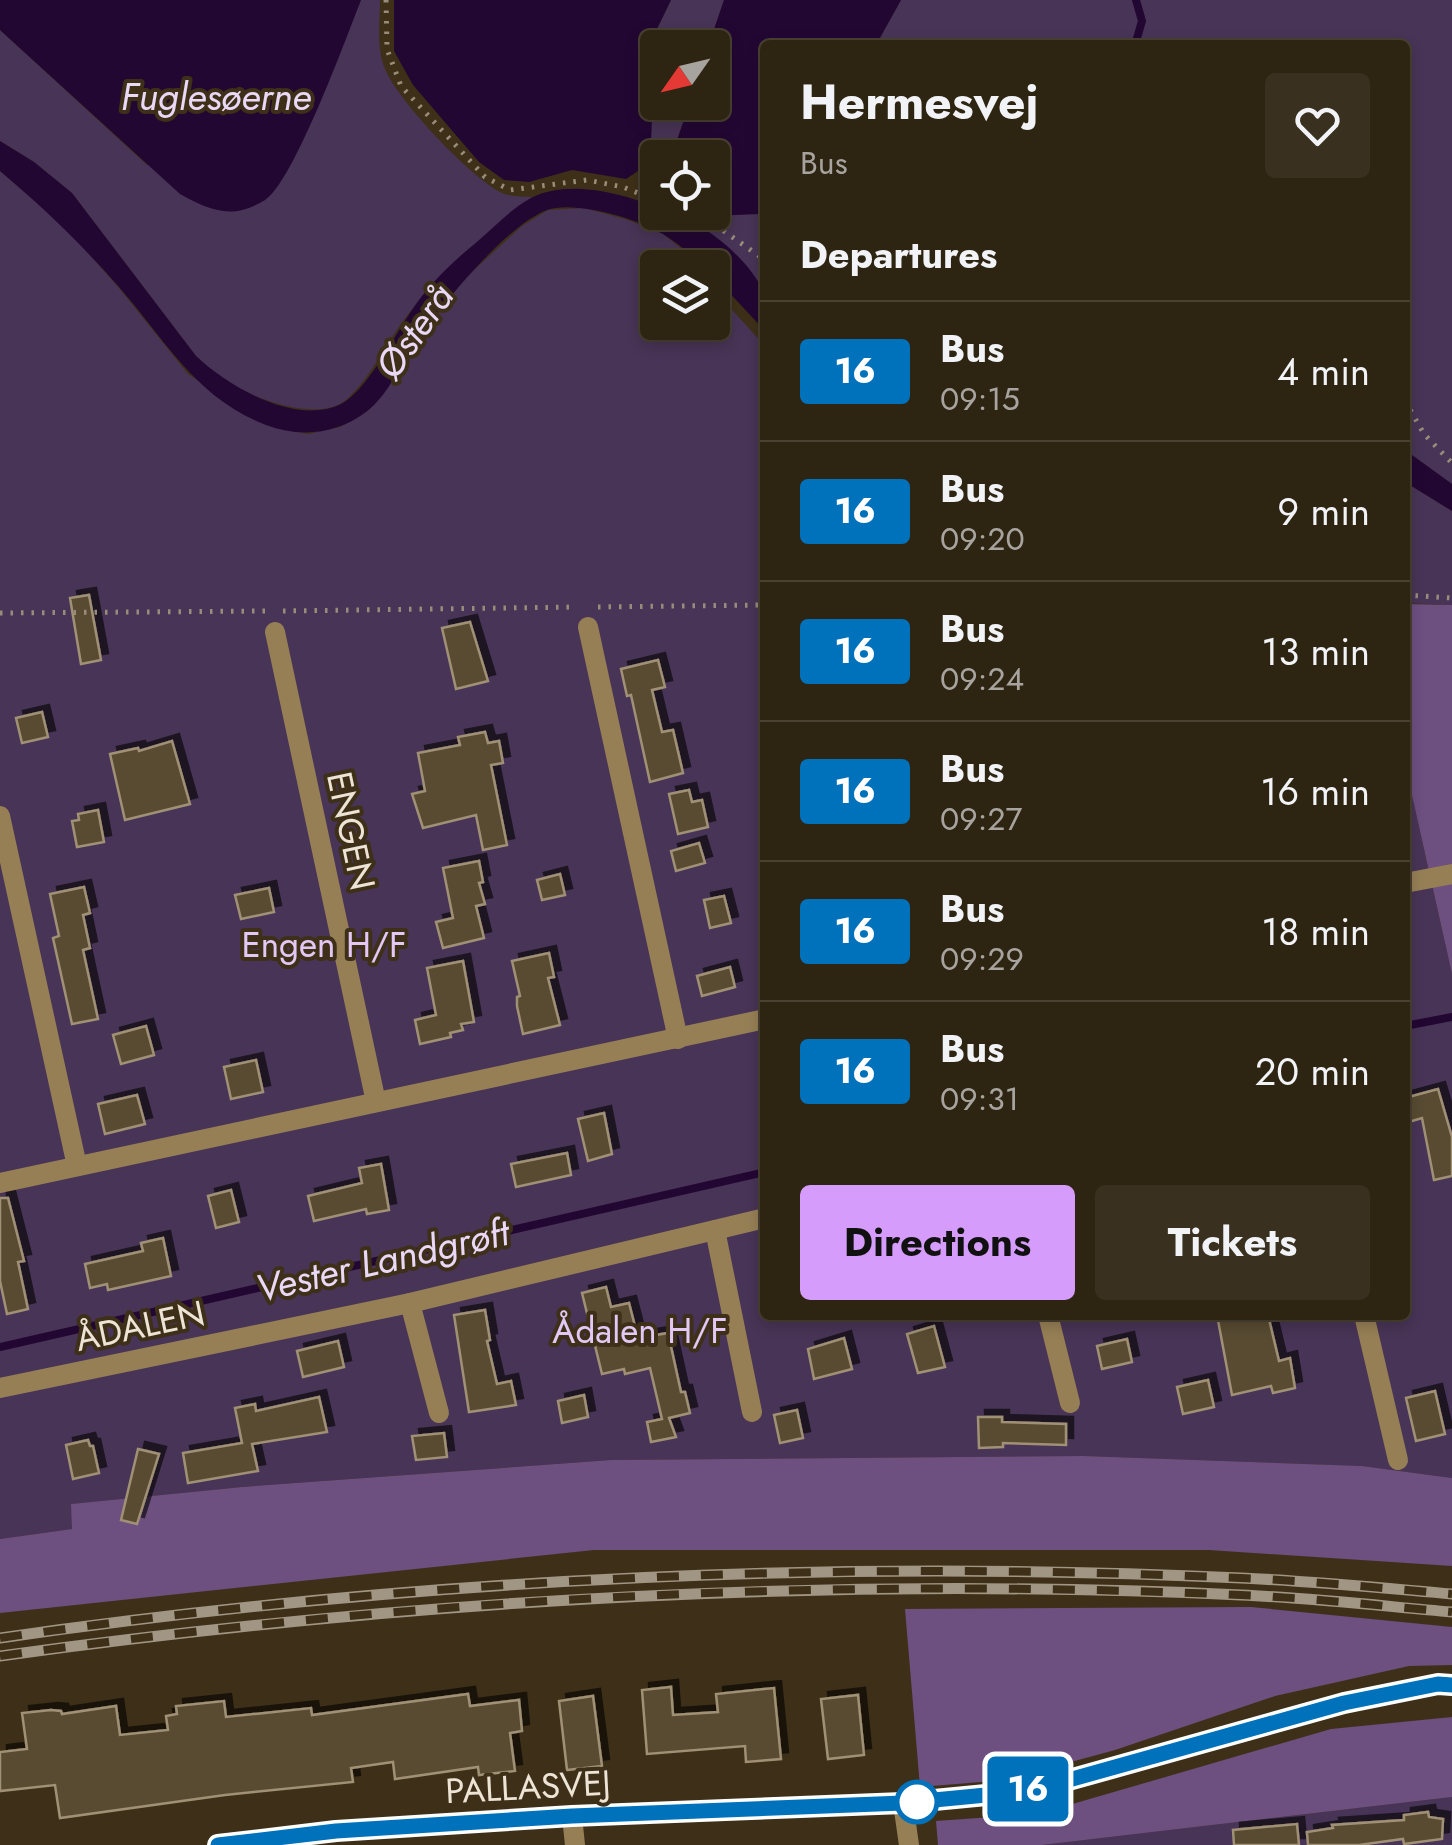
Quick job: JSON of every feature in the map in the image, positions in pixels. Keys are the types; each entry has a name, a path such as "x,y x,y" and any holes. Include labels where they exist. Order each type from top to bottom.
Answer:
{"street":[{"path":"583,617 678,1039"},
{"name":"ENGEN","path":"275,632 376,1102"},
{"path":"0,816 77,1166"},
{"path":"1410,882 1452,874"},
{"path":"0,1183 760,1021"},
{"name":"ÅDALEN","path":"0,1388 410,1303 760,1219"},
{"path":"716,1230 752,1412"},
{"path":"410,1303 439,1413"},
{"path":"1049,1320 1070,1403"},
{"path":"1365,1320 1398,1460"},
{"name":"PALLASVEJ","path":"218,1845 336,1831 572,1816 903,1803 1007,1793 1058,1783 1344,1703 1452,1685"},
{"path":"903,1803 909,1845"},
{"path":"572,1816 575,1845"}],"path":[{"path":"386,0 387,49 400,86 485,176 510,190 586,180 640,194"},
{"path":"722,230 760,256"},
{"path":"1410,410 1424,434 1452,463"},
{"path":"1410,595 1452,598"},
{"path":"597,607 760,605"},
{"path":"0,613 583,617"}],"green space":[{"path":"361,0 380,0 382,61 404,100 455,156 489,185 505,194 532,197 471,249 415,306 347,399 322,409 290,407 243,391 196,356 72,193 0,141 0,30 147,165 292,162"},
{"path":"671,0 724,0 714,30 656,30"},
{"path":"901,0 1452,0 1452,484 1410,454 1410,40 879,40"},
{"path":"651,120 684,120 677,140 650,140"},
{"path":"0,171 67,229 188,374 269,426 308,434 340,427 369,410 463,280 522,226 548,210 584,208 628,220 640,225 640,230 663,234 683,250 640,250 640,340 730,340 730,308 760,340 760,1320 1410,1320 1410,786 1452,974 1452,1478 1362,1466 1084,1456 611,1460 242,1487 72,1504 72,1529 0,1539"},
{"path":"760,185 760,287 723,245 702,230 730,230 730,204"},
{"path":"1410,485 1452,511 1452,605 1410,603"},
{"path":"1452,1797 1452,1845 1042,1845"}],"shaded area":[{"path":"1410,604 1452,605 1452,974 1410,786"},
{"path":"1084,1456 1362,1466 1452,1478 1452,1566 1209,1550 594,1550 0,1613 0,1539 72,1529 71,1504 242,1487 611,1460"},
{"path":"1251,1607 1452,1627 1452,1665 1409,1666 1275,1696 1115,1750 1005,1780 920,1787 905,1609"},
{"path":"1452,1717 1452,1797 1042,1845 938,1845 936,1821 1069,1805 1331,1729"}],"water":[{"name":"Fuglesøerne","path":"0,0 361,0 318,107 277,188 253,206 222,211 180,194 0,30"},
{"name":"Fuglesøerne","path":"394,0 671,0 656,30 640,30 640,120 652,120 651,140 640,140 640,170 626,179 572,170 529,182 504,180 479,162 413,85 394,51"},
{"path":"724,0 901,0 879,40 760,40 760,214 730,215 730,140 677,140 684,120 730,120 730,30 714,30"},
{"name":"Østerå","path":"0,141 72,193 196,356 245,391 284,407 304,410 323,410 350,398 370,376 433,283 503,218 531,198 561,189 595,190 628,197 640,202 640,224 573,207 547,210 531,218 495,248 460,286 374,405 331,429 292,432 242,414 201,384 119,287 47,212 0,171"},
{"path":"654,230 706,230 733,252 760,285 760,326 730,293 730,250 685,250"},
{"path":"1410,454 1452,484 1452,511 1410,485"}],"building":[{"path":"89,595 101,660 81,664 70,598"},
{"path":"470,622 488,681 456,689 442,628"},
{"path":"658,660 665,687 652,690 662,732 673,730 683,773 650,782 631,695 627,696 621,669"},
{"path":"42,712 48,737 22,743 16,718"},
{"path":"485,732 488,743 499,741 503,763 491,765 507,845 483,850 476,815 423,828 412,794 425,791 418,753 460,745 458,737"},
{"path":"172,741 190,804 125,820 110,754 138,748 139,751"},
{"path":"689,790 692,802 702,800 708,827 678,834 669,794"},
{"path":"98,810 104,842 77,847 72,821 79,820 78,814"},
{"path":"699,843 705,863 676,871 671,851"},
{"path":"479,861 483,882 479,883 485,904 476,906 484,938 443,948 436,922 453,918 443,868"},
{"path":"560,874 565,895 542,900 537,880"},
{"path":"84,887 90,913 83,915 90,948 83,950 98,1019 72,1024 53,938 59,936 50,894"},
{"path":"269,888 274,912 241,919 235,895"},
{"path":"724,896 731,923 710,928 704,900"},
{"path":"549,953 554,977 548,978 560,1025 523,1034 512,961"},
{"path":"463,961 474,1022 461,1024 463,1030 450,1033 451,1037 420,1044 415,1020 436,1015 427,968"},
{"path":"730,967 735,987 702,996 697,976"},
{"path":"146,1026 154,1055 121,1064 113,1035"},
{"path":"256,1060 263,1092 231,1099 224,1067"},
{"path":"1438,1089 1452,1137 1452,1176 1434,1180 1422,1118 1410,1122 1410,1097"},
{"path":"137,1095 145,1124 105,1134 98,1104"},
{"path":"604,1113 612,1154 588,1161 578,1119"},
{"path":"567,1153 571,1175 516,1187 511,1164"},
{"path":"381,1164 389,1210 367,1214 366,1209 314,1221 308,1196 362,1183 359,1168"},
{"path":"231,1190 239,1222 216,1228 208,1196"},
{"path":"0,1198 8,1198 24,1261 18,1262 28,1309 7,1314 0,1281"},
{"path":"163,1238 171,1276 108,1290 107,1284 90,1288 85,1264 143,1251 141,1243"},
{"path":"606,1287 611,1307 629,1303 638,1338 668,1333 681,1392 685,1392 690,1413 669,1418 676,1437 651,1442 647,1422 662,1419 650,1368 602,1374 582,1293"},
{"path":"485,1310 497,1384 511,1381 516,1405 469,1412 454,1315"},
{"path":"1218,1320 1269,1320 1279,1361 1290,1358 1295,1388 1273,1393 1271,1386 1232,1395"},
{"path":"934,1326 945,1367 918,1373 907,1334"},
{"path":"844,1338 852,1369 814,1379 808,1349"},
{"path":"1127,1339 1132,1362 1102,1369 1097,1346"},
{"path":"338,1341 344,1367 303,1377 297,1351"},
{"path":"1208,1380 1214,1407 1183,1414 1177,1387"},
{"path":"1435,1391 1445,1434 1416,1441 1406,1398"},
{"path":"584,1395 588,1417 562,1423 558,1401"},
{"path":"319,1397 327,1432 252,1444 258,1471 188,1483 183,1453 242,1443 235,1408 255,1404 256,1411"},
{"path":"797,1410 803,1438 780,1443 774,1415"},
{"path":"978,1417 1002,1417 1002,1422 1066,1424 1066,1445 1003,1443 1003,1447 979,1448"},
{"path":"444,1433 447,1457 416,1460 412,1436"},
{"path":"88,1440 99,1473 73,1479 66,1445"},
{"path":"138,1449 159,1454 137,1524 121,1520"},
{"path":"671,1687 673,1715 718,1712 716,1694 774,1688 781,1759 746,1762 745,1746 647,1754 642,1690"},
{"path":"468,1694 470,1706 519,1700 522,1731 510,1733 515,1771 479,1775 478,1767 395,1779 393,1762 351,1768 353,1782 60,1818 55,1785 0,1791 0,1752 27,1749 22,1713 51,1710 62,1714 116,1706 120,1735 168,1730 166,1716 177,1714 176,1706 224,1701 226,1717 311,1708 312,1715"},
{"path":"858,1695 864,1755 828,1759 821,1699"},
{"path":"593,1696 602,1766 567,1770 559,1701"},
{"path":"1428,1812 1429,1817 1443,1819 1442,1839 1404,1844 1403,1839 1359,1845 1308,1845 1307,1832 1333,1828 1332,1825 1404,1820 1404,1815"},
{"path":"1297,1824 1299,1845 1234,1845 1233,1830"}],"waterway":[{"path":"1136,0 1142,21 1136,40"},
{"name":"Vester Landgrøft","path":"1410,1025 1452,1017"},
{"name":"Vester Landgrøft","path":"0,1347 760,1173"}],"railway":[{"path":"0,1638 309,1601 464,1588 774,1573 1085,1573 1268,1579 1452,1594"},
{"path":"0,1656 310,1620 619,1597 774,1591 1085,1590 1268,1596 1452,1612"}],"bus line":[{"name":"16","path":"218,1845 336,1831 572,1816 903,1803 1007,1793 1058,1783 1344,1703 1438,1684 1452,1685"}],"park label":[{"name":"Engen H/F","path":"324,945"},
{"name":"Ådalen H/F","path":"640,1331"}]}
